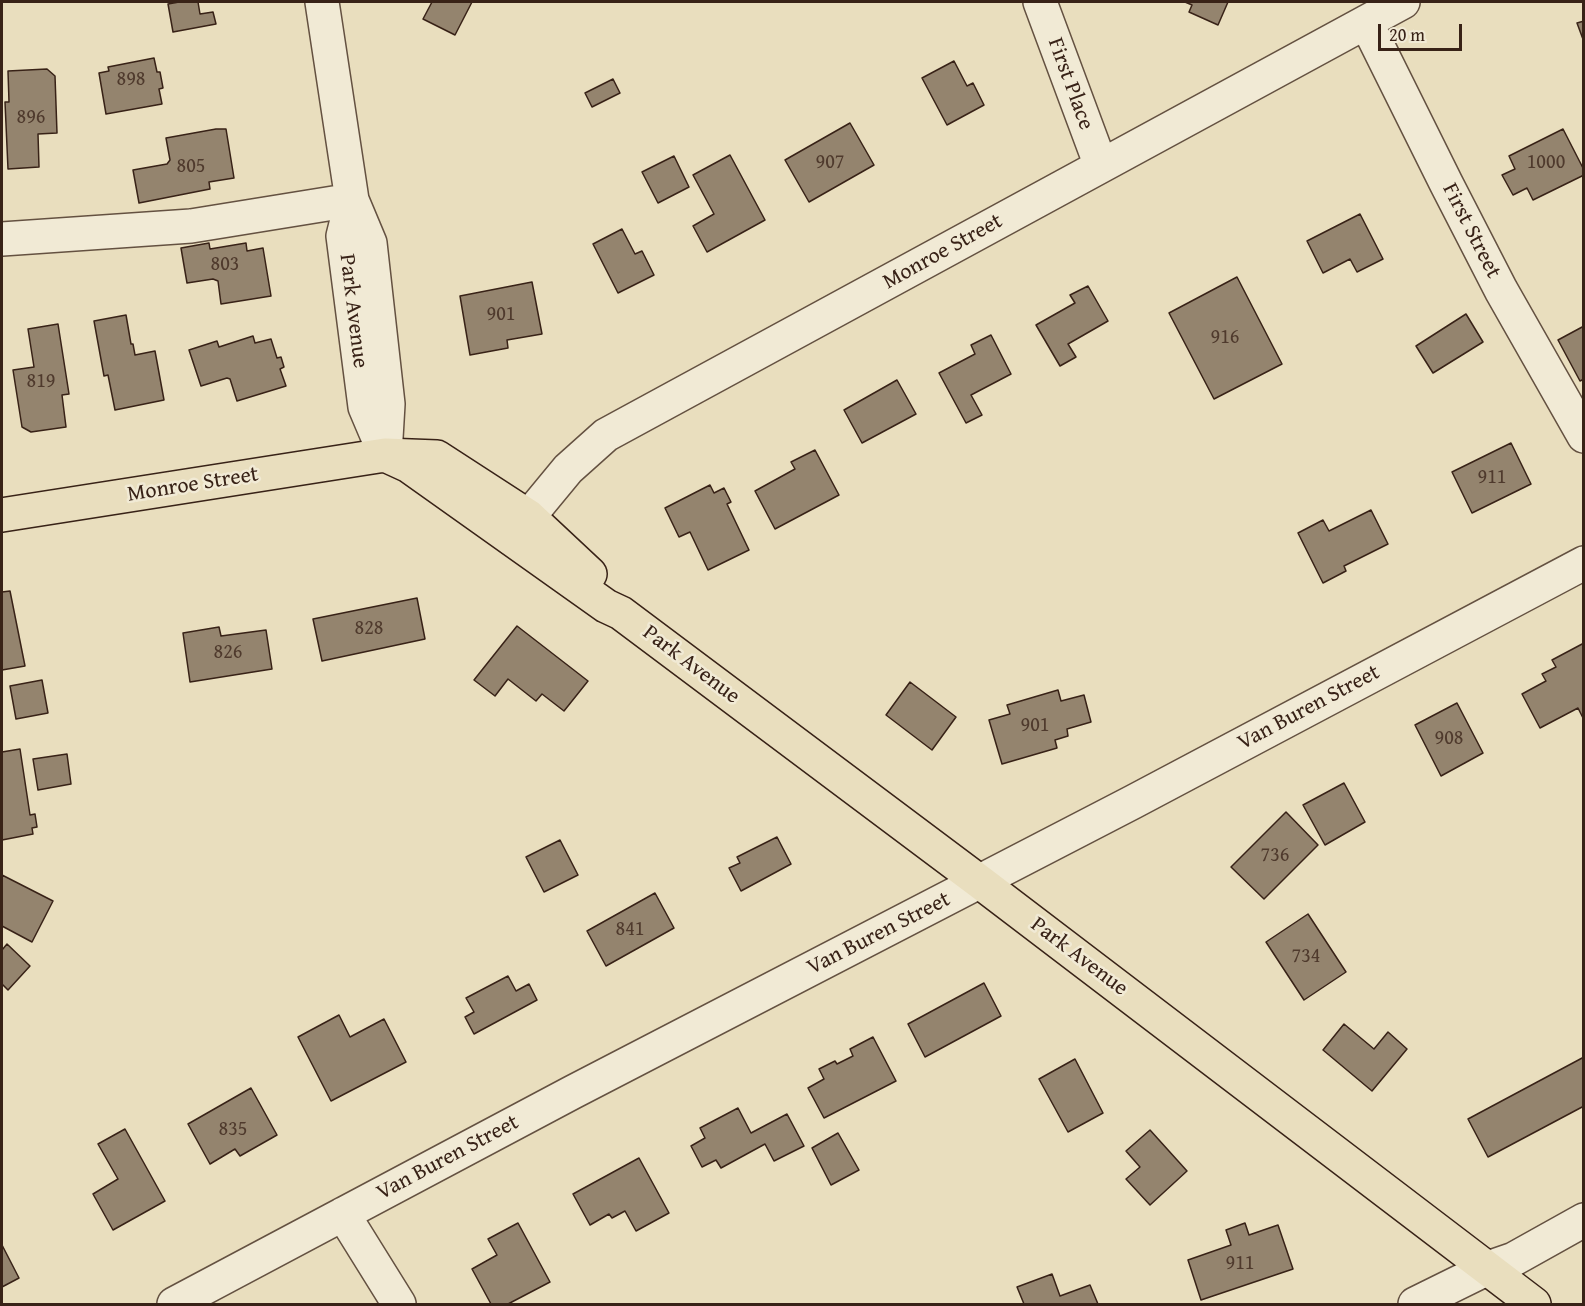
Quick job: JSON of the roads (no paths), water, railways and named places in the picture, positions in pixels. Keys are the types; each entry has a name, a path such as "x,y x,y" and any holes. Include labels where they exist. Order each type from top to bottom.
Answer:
{"main road":[{"name":"Park Avenue","path":"385,455 520,527 584,567 621,613 980,882 1534,1305"},
{"name":"Monroe Street","path":"2,515 385,455"}],"street":[{"name":"Park Avenue","path":"322,2 352,200 343,236 365,407 385,455"},
{"name":"First Place","path":"1040,2 1101,166"},
{"name":"Monroe Street","path":"520,527 568,469 606,435 1403,2"},
{"name":"First Street","path":"1366,21 1496,280 1584,436"},
{"path":"2,239 191,226 352,200"},
{"name":"Van Buren Street","path":"174,1305 573,1092 980,882 1584,563"},
{"path":"343,1214 399,1305"},
{"path":"1416,1305 1488,1268 1514,1259 1584,1220"}]}
